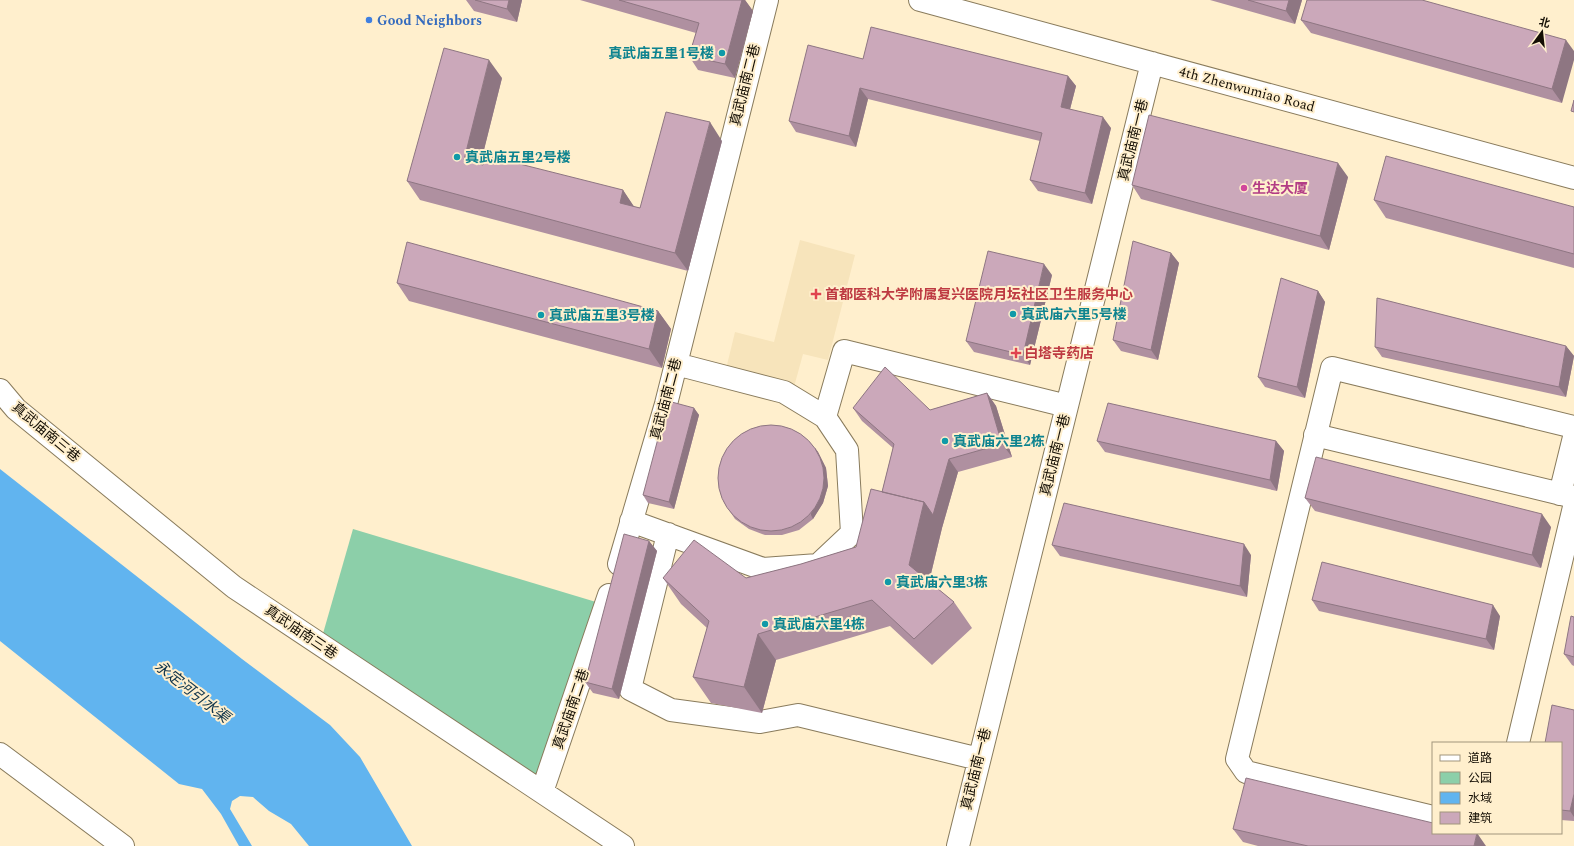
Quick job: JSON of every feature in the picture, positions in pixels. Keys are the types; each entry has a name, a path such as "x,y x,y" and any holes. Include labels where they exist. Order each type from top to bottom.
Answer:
{"street":[{"name":"真武庙南二巷","path":"542,792 602,619 666,404 766,0"},
{"name":"4th Zhenwumiao Road","path":"920,0 1574,178"},
{"name":"真武庙南一巷","path":"958,846 1152,63"},
{"path":"825,417 844,351 1067,406"},
{"path":"631,521 763,569 818,565 852,533 847,450 825,417 784,392 676,364"},
{"path":"1432,817 1246,772 1237,760 1332,368 1574,427"},
{"name":"真武庙南三巷","path":"0,390 16,409 234,587 623,846"},
{"path":"1315,435 1569,499"},
{"path":"1518,742 1569,499 1574,438"},
{"path":"668,534 630,689 671,710 760,722 798,715 979,758"},
{"path":"0,754 123,846"}],"shaded area":[{"name":"首都医科大学附属复兴医院月坛社区卫生服务中心","path":"800,240 855,255 828,360 803,354 794,387 726,369 735,332 774,342"}],"green space":[{"path":"353,529 606,605 542,792 320,644"}],"water":[{"name":"永定河引水渠","path":"0,469 242,659 330,725 360,757 412,846 309,846 291,824 269,811 253,797 240,796 232,801 230,809 252,846 239,846 221,814 202,789 179,784 0,641"}],"building":[{"path":"475,0 509,0 507,9"},
{"path":"619,0 742,0 725,64 689,56 699,23"},
{"path":"1248,0 1289,0 1286,11"},
{"path":"1307,0 1422,0 1566,40 1552,89 1301,20"},
{"path":"871,27 1068,76 1061,107 1103,117 1085,193 1030,180 1042,133 860,88 849,136 789,121 808,45 863,59"},
{"name":"真武庙五里2号楼","path":"444,48 489,60 464,160 483,165 488,156 623,190 620,203 640,208 666,112 710,122 675,253 407,181"},
{"path":"1574,100 1574,112 1571,111"},
{"name":"生达大厦","path":"1149,115 1338,163 1320,236 1132,185"},
{"path":"1386,156 1574,207 1574,254 1374,200"},
{"path":"1133,241 1171,253 1151,350 1113,340"},
{"name":"真武庙五里3号楼","path":"407,242 658,311 649,349 397,283"},
{"name":"真武庙六里5号楼","path":"988,251 1044,264 1023,355 966,341"},
{"path":"1281,278 1318,291 1297,387 1258,377"},
{"path":"1377,298 1566,346 1559,387 1375,347"},
{"name":"真武庙六里2栋","path":"885,367 930,410 987,393 1002,444 949,459 933,515 924,502 882,492 894,444 853,408"},
{"path":"668,401 694,408 669,502 643,495"},
{"path":"1108,403 1276,441 1270,480 1097,441"},
{"path":"771,425 791,429 809,440 820,458 824,478 820,498 809,516 791,527 771,531 751,527 733,516 722,498 718,478 722,458 733,440 751,429"},
{"path":"1316,457 1542,514 1532,555 1305,498"},
{"path":"871,489 924,502 909,565 954,602 914,639 872,600 758,634 744,687 693,677 709,621 663,578 694,540 746,578 801,564 856,547"},
{"path":"1064,503 1244,544 1240,586 1052,545"},
{"path":"624,534 649,541 612,689 585,682"},
{"path":"1322,562 1493,605 1486,639 1312,600"},
{"path":"1571,616 1574,617 1574,657 1564,654"},
{"path":"1552,705 1574,710 1574,794 1570,811 1562,810 1562,742 1545,742"},
{"path":"1246,778 1432,823 1432,834 1477,834 1474,846 1308,846 1233,829"}],"place":[{"name":"Good Neighbors","path":"369,20"},
{"name":"真武庙五里1号楼","path":"722,53"},
{"name":"真武庙五里2号楼","path":"457,157"},
{"name":"生达大厦","path":"1244,188"},
{"name":"首都医科大学附属复兴医院月坛社区卫生服务中心","path":"816,294"},
{"name":"真武庙六里5号楼","path":"1013,314"},
{"name":"真武庙五里3号楼","path":"541,315"},
{"name":"白塔寺药店","path":"1016,353"},
{"name":"真武庙六里2栋","path":"945,441"},
{"name":"真武庙六里3栋","path":"888,582"},
{"name":"真武庙六里4栋","path":"765,624"}]}
